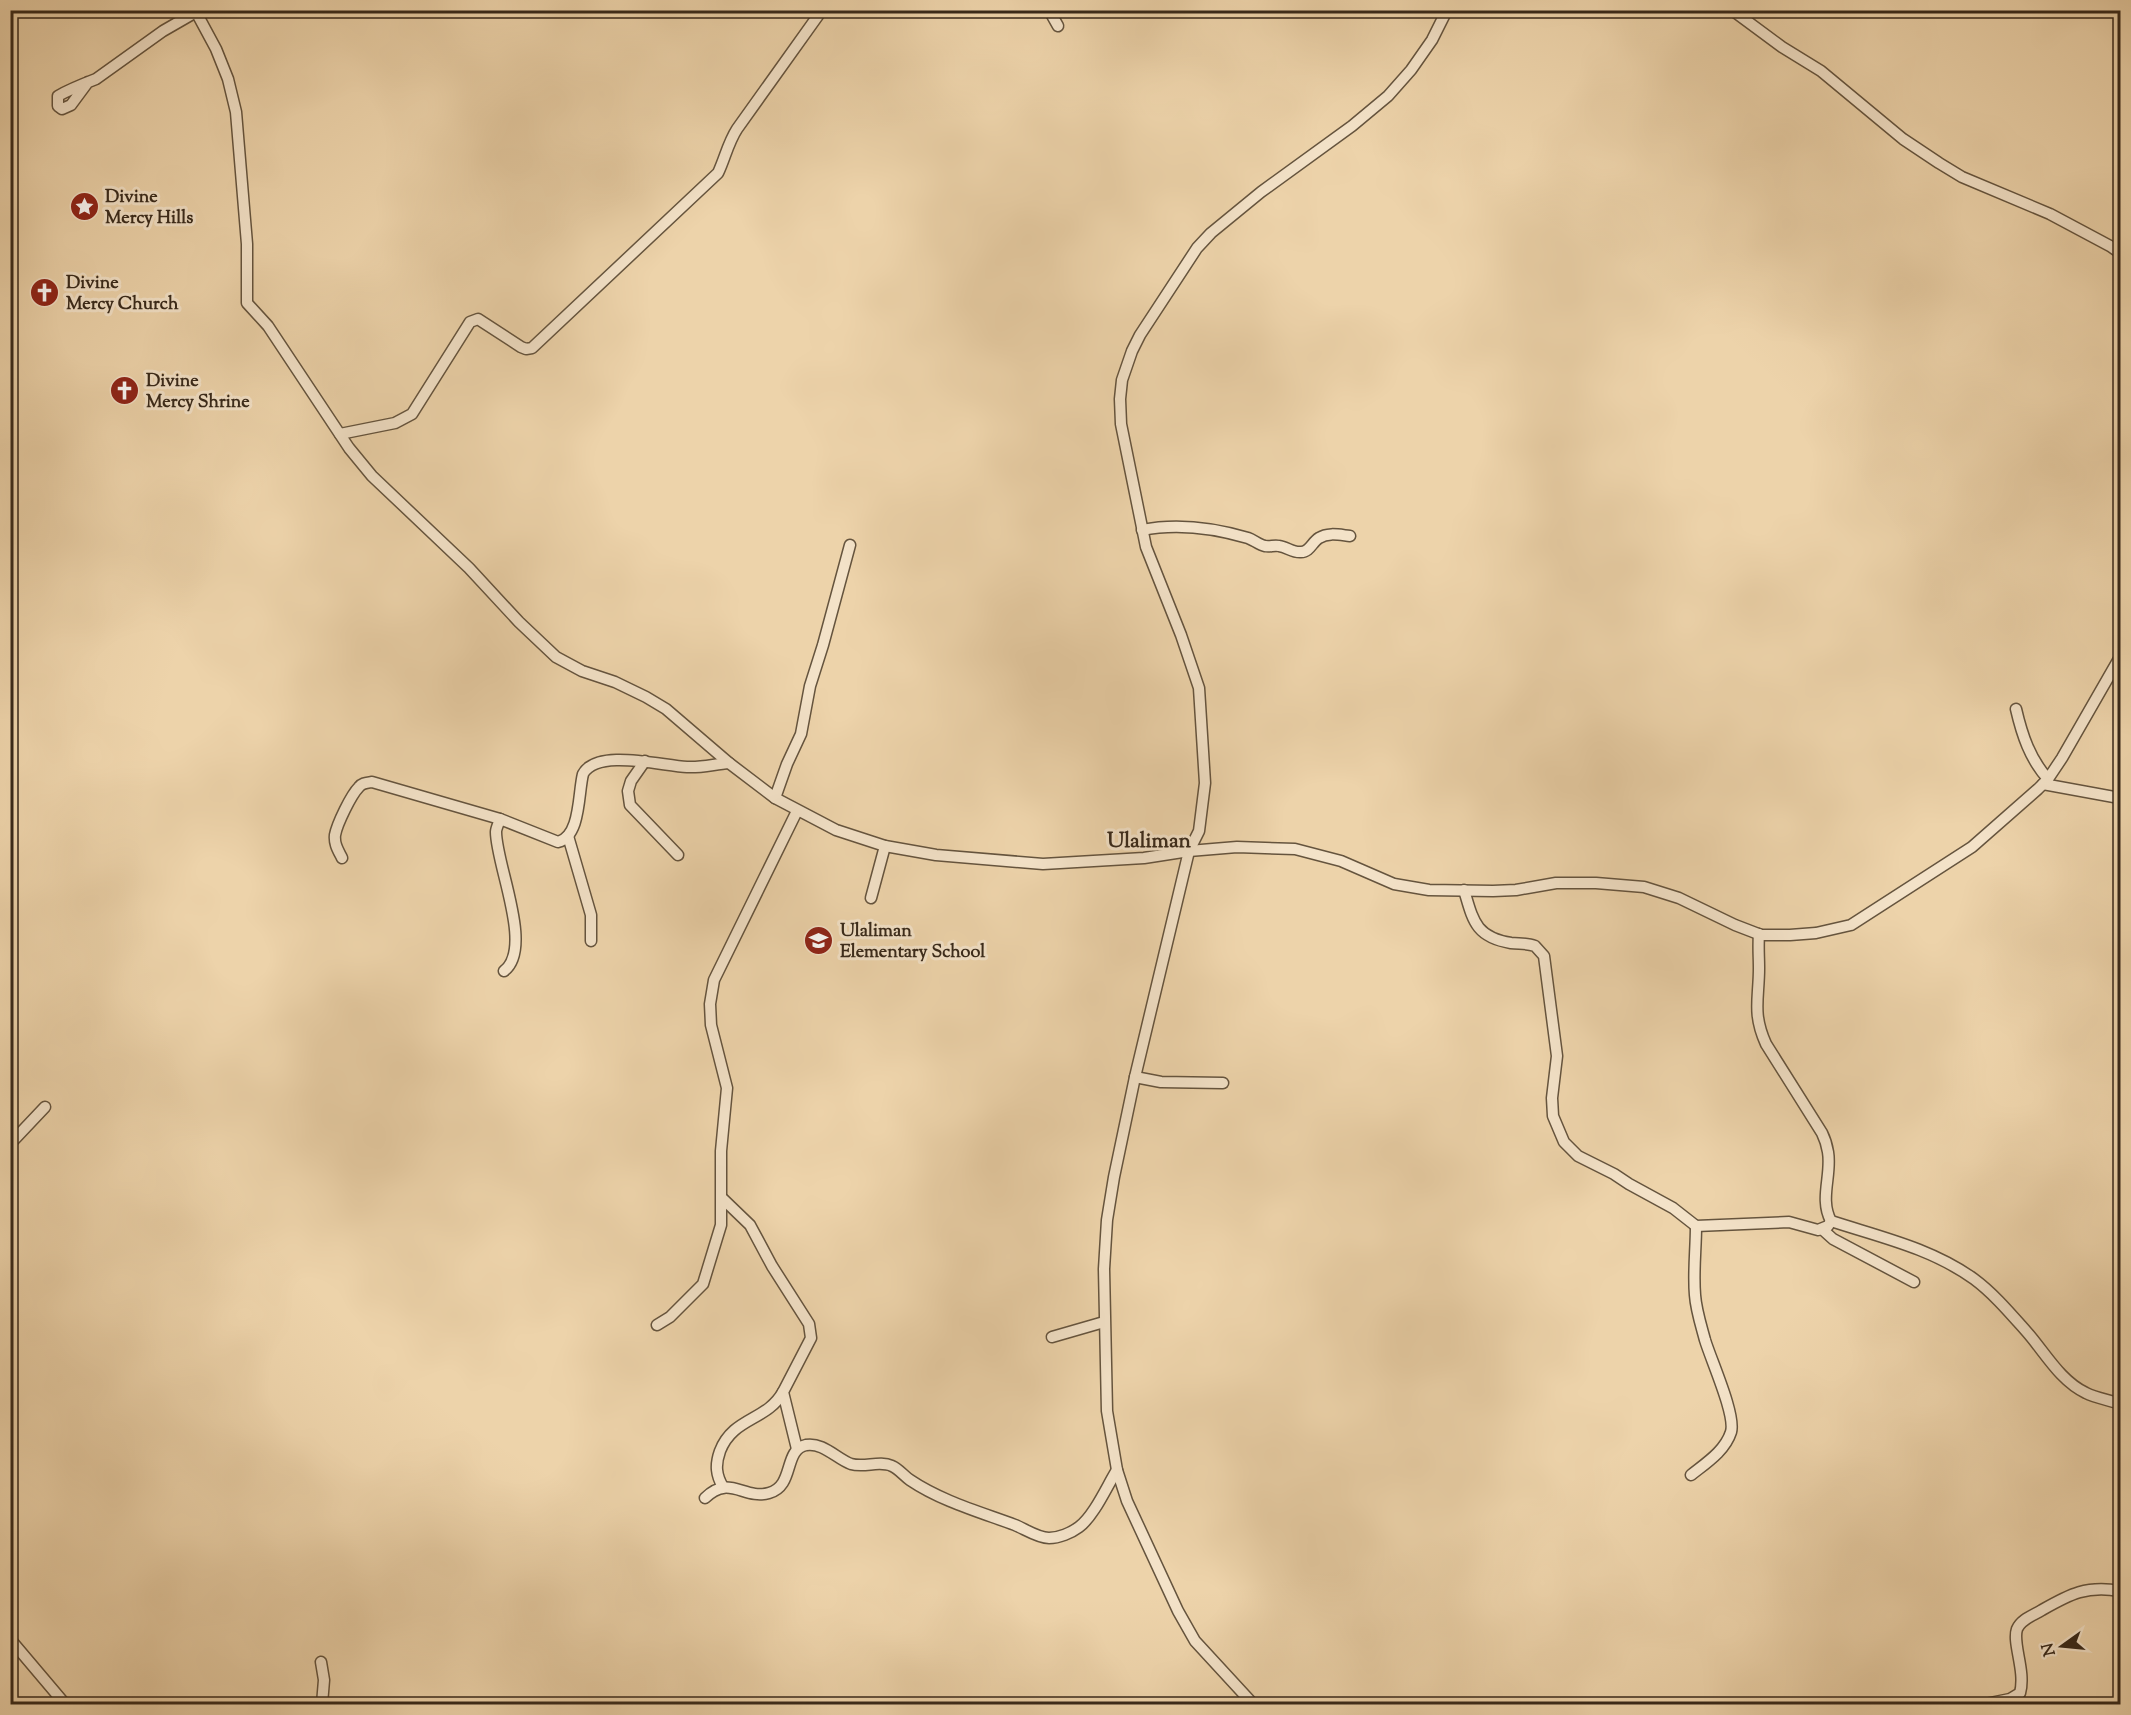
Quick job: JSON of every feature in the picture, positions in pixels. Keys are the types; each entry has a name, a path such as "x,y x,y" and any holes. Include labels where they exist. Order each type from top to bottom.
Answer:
{"street":[{"path":"340,434 395,423 412,414 470,322 478,319 521,347 532,348 713,178 724,162 726,148 736,129 822,10"},
{"path":"1049,10 1058,26"},
{"path":"1253,1704 1195,1641 1185,1625 1140,1530 1117,1470 1107,1411 1104,1269 1107,1220 1135,1077 1189,851 1199,831 1205,783 1199,688 1146,547 1120,424 1122,380 1140,335 1182,270 1211,233 1261,192 1352,126 1388,96 1417,63 1447,10"},
{"path":"1732,10 1774,42 1821,71 1903,139 1939,163 1962,177 2060,219 2121,253"},
{"path":"88,82 111,70 195,11 216,49 228,80 236,112 247,244 247,303 267,326 372,477 469,568 519,622 556,657 582,670 615,682 666,709 729,763 775,798 797,811 836,830 885,846 936,855 1043,864 1144,858 1237,847 1295,849 1341,861 1394,884 1429,890 1516,890 1556,883 1596,883 1644,887 1679,898 1759,934 1776,936 1816,933 1851,925 1972,847 2046,782 2121,657"},
{"path":"1142,530 1164,526 1183,526 1228,533 1250,539 1264,546 1277,545 1301,552 1309,549 1314,541 1324,535 1350,536"},
{"path":"775,798 789,758 801,734 810,686 849,545"},
{"path":"2016,709 2028,750 2046,782 2114,797 2121,796"},
{"path":"342,858 335,844 337,828 354,793 365,783 372,782 428,797 500,819 551,840 563,840 568,836 578,814 582,780 586,769 601,761 645,761 690,768 729,763"},
{"path":"645,761 631,781 628,791 630,805 678,855"},
{"path":"657,1325 670,1317 703,1284 722,1225 721,1151 727,1081 711,1025 711,990 797,811"},
{"path":"500,819 496,835 515,943 514,956 504,971"},
{"path":"568,836 591,915 591,940"},
{"path":"871,898 885,846"},
{"path":"1464,890 1473,920 1485,935 1506,942 1535,946 1544,956 1557,1056 1552,1098 1553,1116 1564,1142 1578,1156 1674,1208 1696,1226 1789,1222 1809,1229 1823,1230 1833,1239 1914,1282"},
{"path":"1759,934 1756,1016 1759,1029 1826,1142 1829,1159 1826,1210 1831,1221 1925,1251 1948,1262 1987,1290 2078,1389 2121,1404"},
{"path":"1135,1077 1169,1082 1223,1083"},
{"path":"10,1144 45,1107"},
{"path":"723,1199 750,1225 772,1266 809,1324 811,1338 783,1392 768,1411 745,1421 727,1437 717,1460 716,1469 723,1487"},
{"path":"1823,1230 1831,1221"},
{"path":"1691,1475 1719,1452 1732,1430 1728,1406 1705,1339 1696,1302 1694,1283 1696,1226"},
{"path":"1052,1337 1104,1322"},
{"path":"705,1498 711,1492 723,1487 763,1494 779,1488 784,1482 797,1449 783,1392"},
{"path":"797,1449 813,1445 851,1464 891,1465 909,1480 965,1508 1048,1538 1067,1534 1080,1526 1117,1470"},
{"path":"1985,1704 2010,1699 2020,1693 2022,1669 2016,1632 2021,1623 2070,1594 2091,1589 2121,1591"},
{"path":"10,1639 65,1704"},
{"path":"321,1662 324,1680 322,1704"}],"place":[{"name":"Divine Mercy Hills","path":"84,206"},
{"name":"Divine Mercy Church","path":"45,292"},
{"name":"Divine Mercy Shrine","path":"125,390"},
{"name":"Ulaliman Elementary School","path":"819,940"}],"district":[{"name":"Ulaliman","path":"1149,840"}]}
